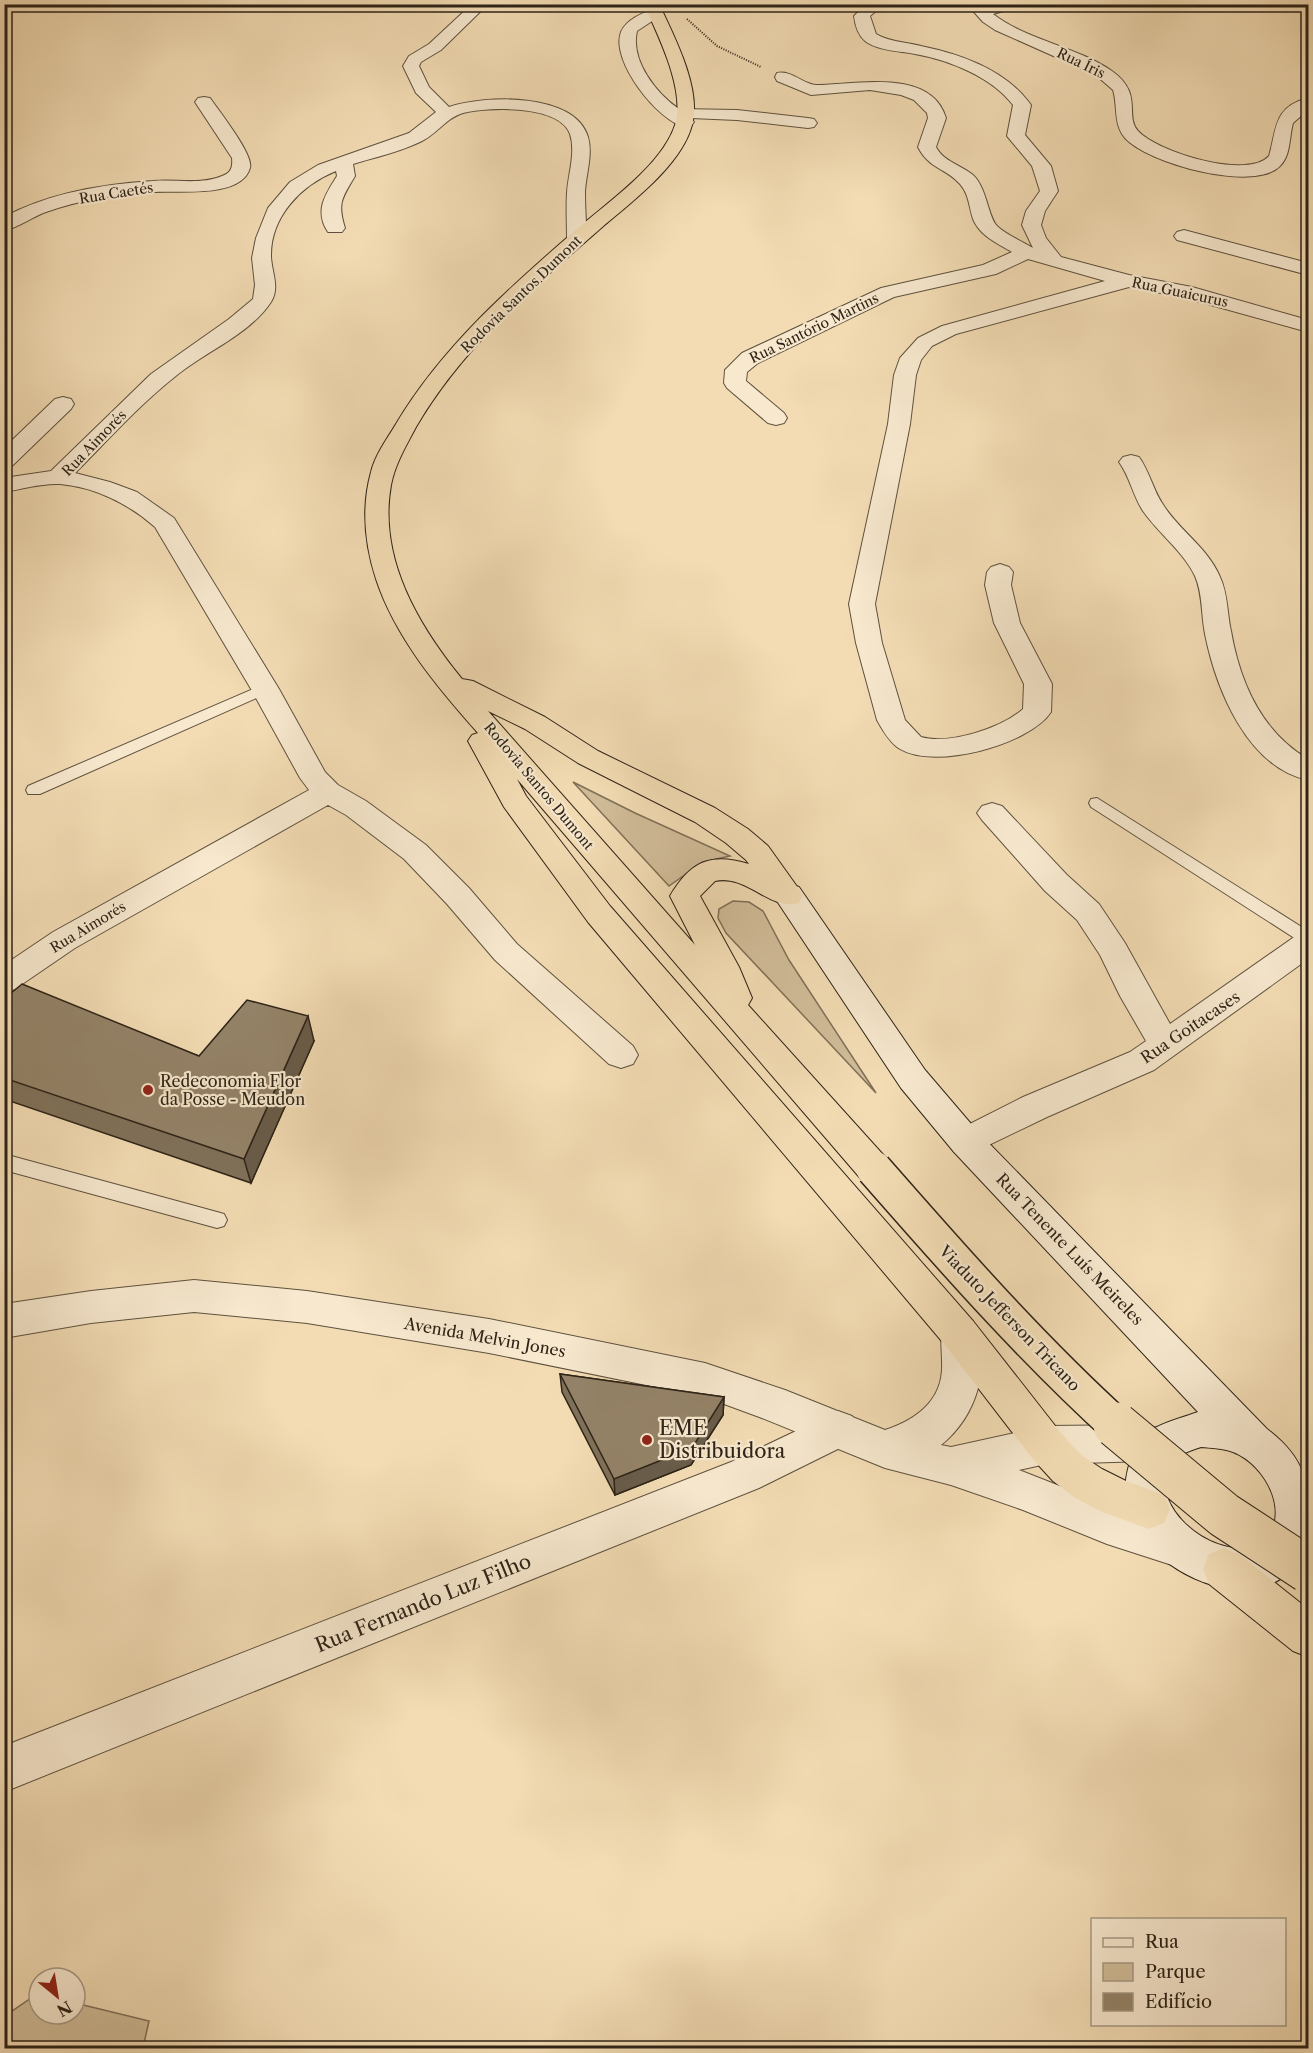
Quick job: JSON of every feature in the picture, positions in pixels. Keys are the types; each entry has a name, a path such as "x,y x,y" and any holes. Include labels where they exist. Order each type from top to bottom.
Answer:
{"highway":[{"path":"653,9 681,80 685,118"},
{"name":"Rodovia Santos Dumont","path":"685,118 676,140 654,171 479,331 426,391 408,418 383,468 378,500 378,530 383,564 395,598 417,637 448,679 622,884 747,1025"},
{"path":"448,679 535,723 588,757 705,815 737,836 756,853 788,895"},
{"path":"448,679 514,800 566,872 599,914 958,1333 1046,1445 1067,1468 1088,1482 1115,1497 1149,1509"},
{"path":"747,1025 723,967 690,909 686,896 691,884 700,874 719,869 743,871 788,895"},
{"name":"Viaduto Jefferson Tricano","path":"747,1025 959,1266 1087,1399 1141,1448 1224,1515 1308,1570"},
{"path":"1224,1569 1308,1636"}],"street":[{"path":"481,4 435,47 415,59 411,66 422,89 446,113 500,105 527,106 551,111 569,119 577,129 581,147 576,192 577,239"},
{"path":"877,4 866,10 862,16 862,25 872,38 886,44 947,58 1007,88 1017,96 1022,105 1016,136 1036,157 1047,175 1049,191 1032,214 1031,230 1052,258"},
{"name":"Rua Íris","path":"1012,4 982,12 989,20 1005,29 1062,52 1115,80 1125,93 1126,125 1131,135 1162,153 1192,164 1226,170 1248,171 1263,168 1274,162 1280,153 1284,124 1290,115 1308,103"},
{"path":"653,9 634,25 629,32 627,42 650,92 685,118 737,115 808,123"},
{"name":"Rua Guaicurus","path":"783,77 811,90 845,86 887,86 920,96 935,111 937,118 927,147 932,157 967,180 990,230 1027,252 1052,258 1078,269 1130,282 1185,291 1308,326"},
{"name":"Rua Caetés","path":"4,225 41,208 94,194 140,187 213,184 231,180 243,164 241,158 204,102"},
{"name":"Rua Aimorés","path":"58,477 159,379 248,314 262,301 266,287 262,252 283,199 299,182 343,162 403,143 423,133 446,113"},
{"path":"335,228 330,211 331,201 346,176 343,162"},
{"path":"1184,236 1308,269"},
{"name":"Rua Santório Martins","path":"776,418 735,382 736,370 750,358 888,292 989,270 1027,252"},
{"path":"1000,572 998,585 1007,623 1038,684 1040,699 1037,712 1023,724 999,735 950,746 924,748 904,739 891,720 869,643 862,604 899,424 905,375 911,358 925,342 949,330 1130,282"},
{"path":"4,461 63,404"},
{"path":"1131,462 1140,475 1146,497 1155,511 1193,554 1207,576 1214,597 1218,632 1228,672 1256,728 1271,747 1308,771"},
{"path":"4,485 58,477"},
{"name":"Rua Aimorés","path":"4,981 83,928 328,792 314,778 265,689 165,523 149,508 129,497 95,484 58,477"},
{"path":"328,792 356,808 415,852 458,896 506,952 621,1055"},
{"path":"992,813 1056,883 1088,912 1109,944 1166,1046"},
{"name":"Rua Tenente Luís Meireles","path":"788,895 913,1079 966,1142 1175,1357 1253,1442"},
{"name":"Rua Goitacases","path":"966,1142 1035,1107 1142,1061 1166,1046 1308,941"},
{"name":"Avenida Melvin Jones","path":"4,1321 91,1306 194,1296 307,1307 489,1336 705,1380 838,1429 885,1449 951,1466 1028,1492 1107,1524 1175,1546"},
{"path":"885,1449 918,1437 950,1409 960,1389 962,1371 958,1333"},
{"name":"Rua Tenente Luís Meireles","path":"1175,1357 1182,1436"},
{"name":"Rua Fernando Luz Filho","path":"4,1769 745,1476 838,1429"},
{"path":"951,1466 1046,1445 1226,1431 1253,1442 1274,1459 1301,1505 1289,1546 1273,1562 1251,1569 1224,1569 1198,1560 1175,1546 1160,1529 1149,1509 1145,1490 1146,1472 1152,1456 1182,1436"}],"lane":[{"path":"34,790 265,689"},
{"path":"1097,803 1308,941"},
{"path":"4,1162 217,1220"}],"path":[{"path":"653,9 675,14 690,21 717,46 783,77"}],"green space":[{"path":"573,782 730,856 703,862 669,886"},
{"path":"733,901 749,902 763,911 789,960 876,1093 726,933 718,918 719,909"},
{"path":"27,2001 27,2026 87,2026 87,2006 149,2021 143,2048 5,2048 5,2016"}],"building":[{"name":"Redeconomia Flor da Posse - Meudon","path":"22,984 199,1056 247,1000 308,1016 244,1159 4,1078 4,999"},
{"name":"EME Distribuidora","path":"560,1374 724,1397 692,1448 614,1479"}],"place":[{"name":"Redeconomia Flor da Posse - Meudon","path":"148,1090"},
{"name":"EME Distribuidora","path":"647,1440"}]}
